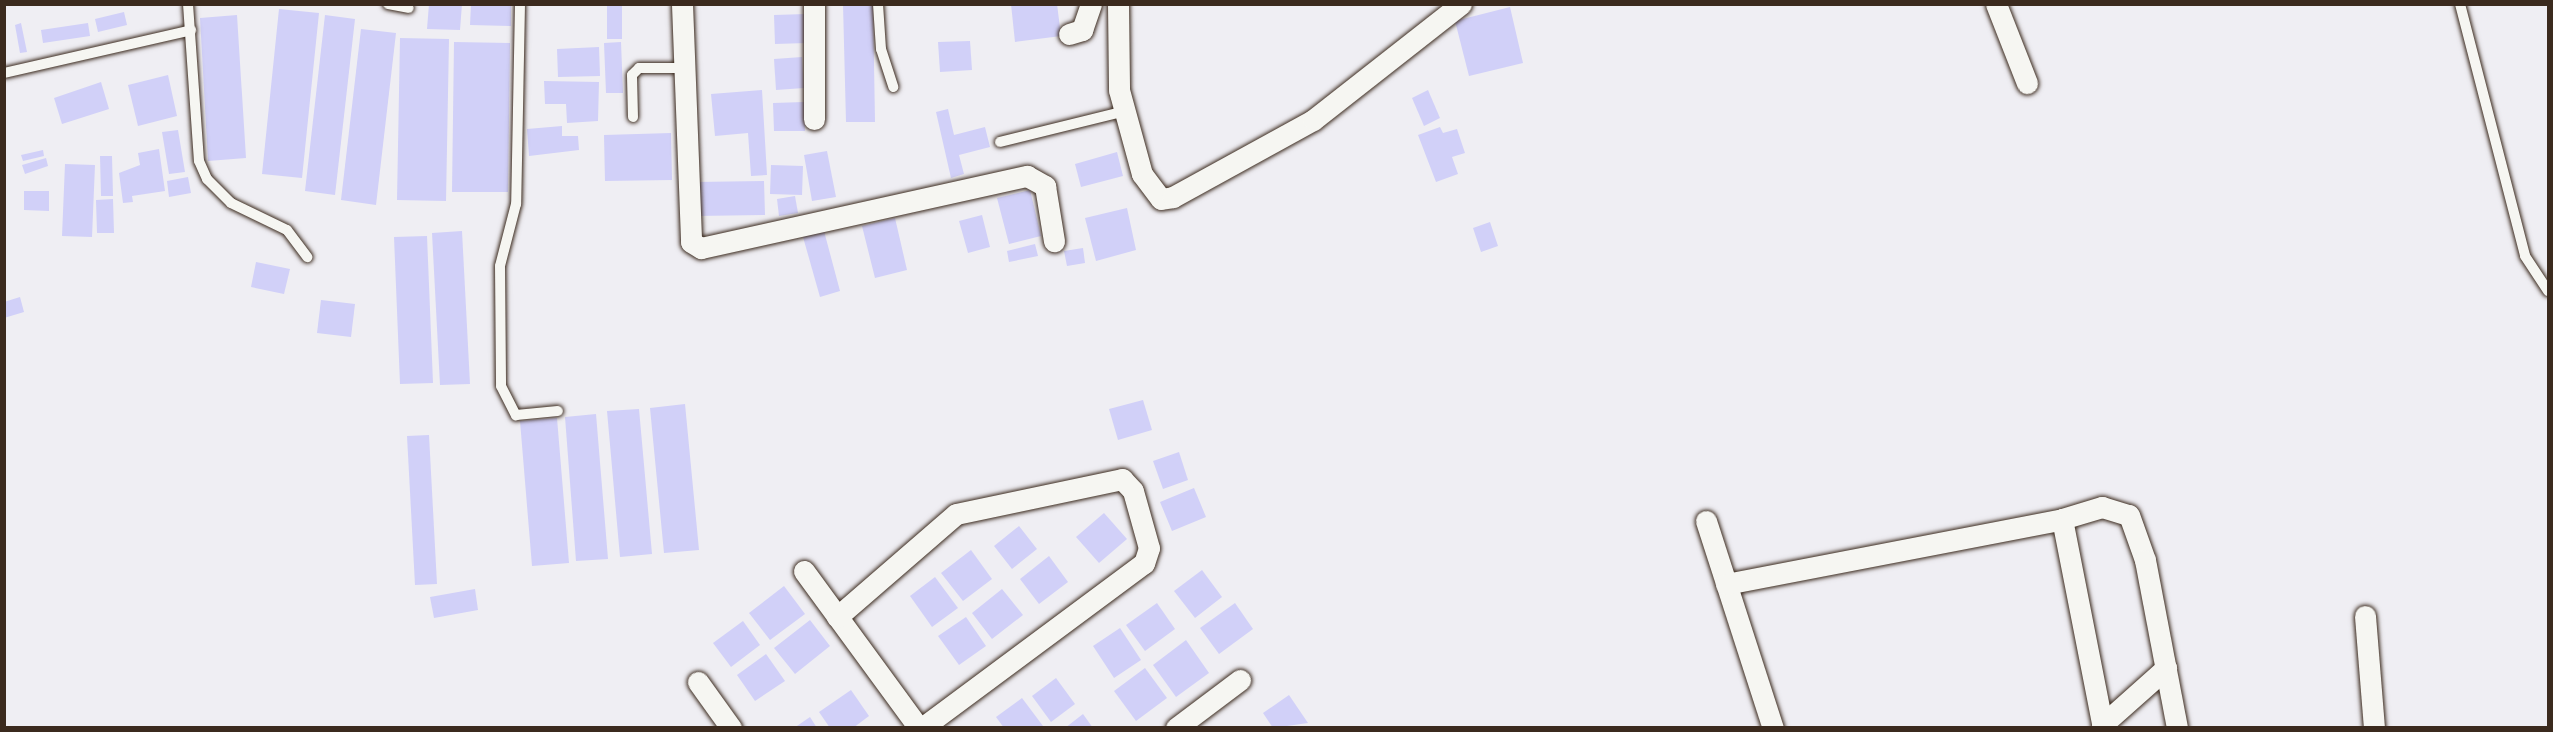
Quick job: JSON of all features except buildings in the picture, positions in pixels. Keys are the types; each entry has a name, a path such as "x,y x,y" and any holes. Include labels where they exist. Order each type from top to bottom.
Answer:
{"street":[{"path":"682,4 687,231 701,248 1027,176 1045,186 1054,241"},
{"path":"814,4 814,119"},
{"path":"1069,34 1082,30 1091,4"},
{"path":"1118,4 1117,69 1125,111 1150,191 1161,199 1173,197 1312,120 1461,4"},
{"path":"1996,4 2027,83"},
{"path":"804,570 837,616 921,728 1144,562 1149,548 1133,491 1122,479 956,514 837,616"},
{"path":"1726,584 2062,519 2102,507 2129,515 2145,560 2177,728"},
{"path":"2062,519 2103,726"},
{"path":"1706,522 1773,728"},
{"path":"2365,616 2374,728"},
{"path":"2103,726 2166,668"},
{"path":"1176,728 1240,680"},
{"path":"698,682 731,728"}],"lane":[{"path":"388,4 409,8"},
{"path":"520,4 516,204 500,266 501,386 516,416 558,411"},
{"path":"878,4 881,49 893,87"},
{"path":"2460,4 2525,256 2548,291"},
{"path":"189,5 199,161 207,179 231,203 287,230 307,257"},
{"path":"4,73 191,30"},
{"path":"633,117 632,75 639,68 682,68"},
{"path":"1000,142 1125,111"}]}
